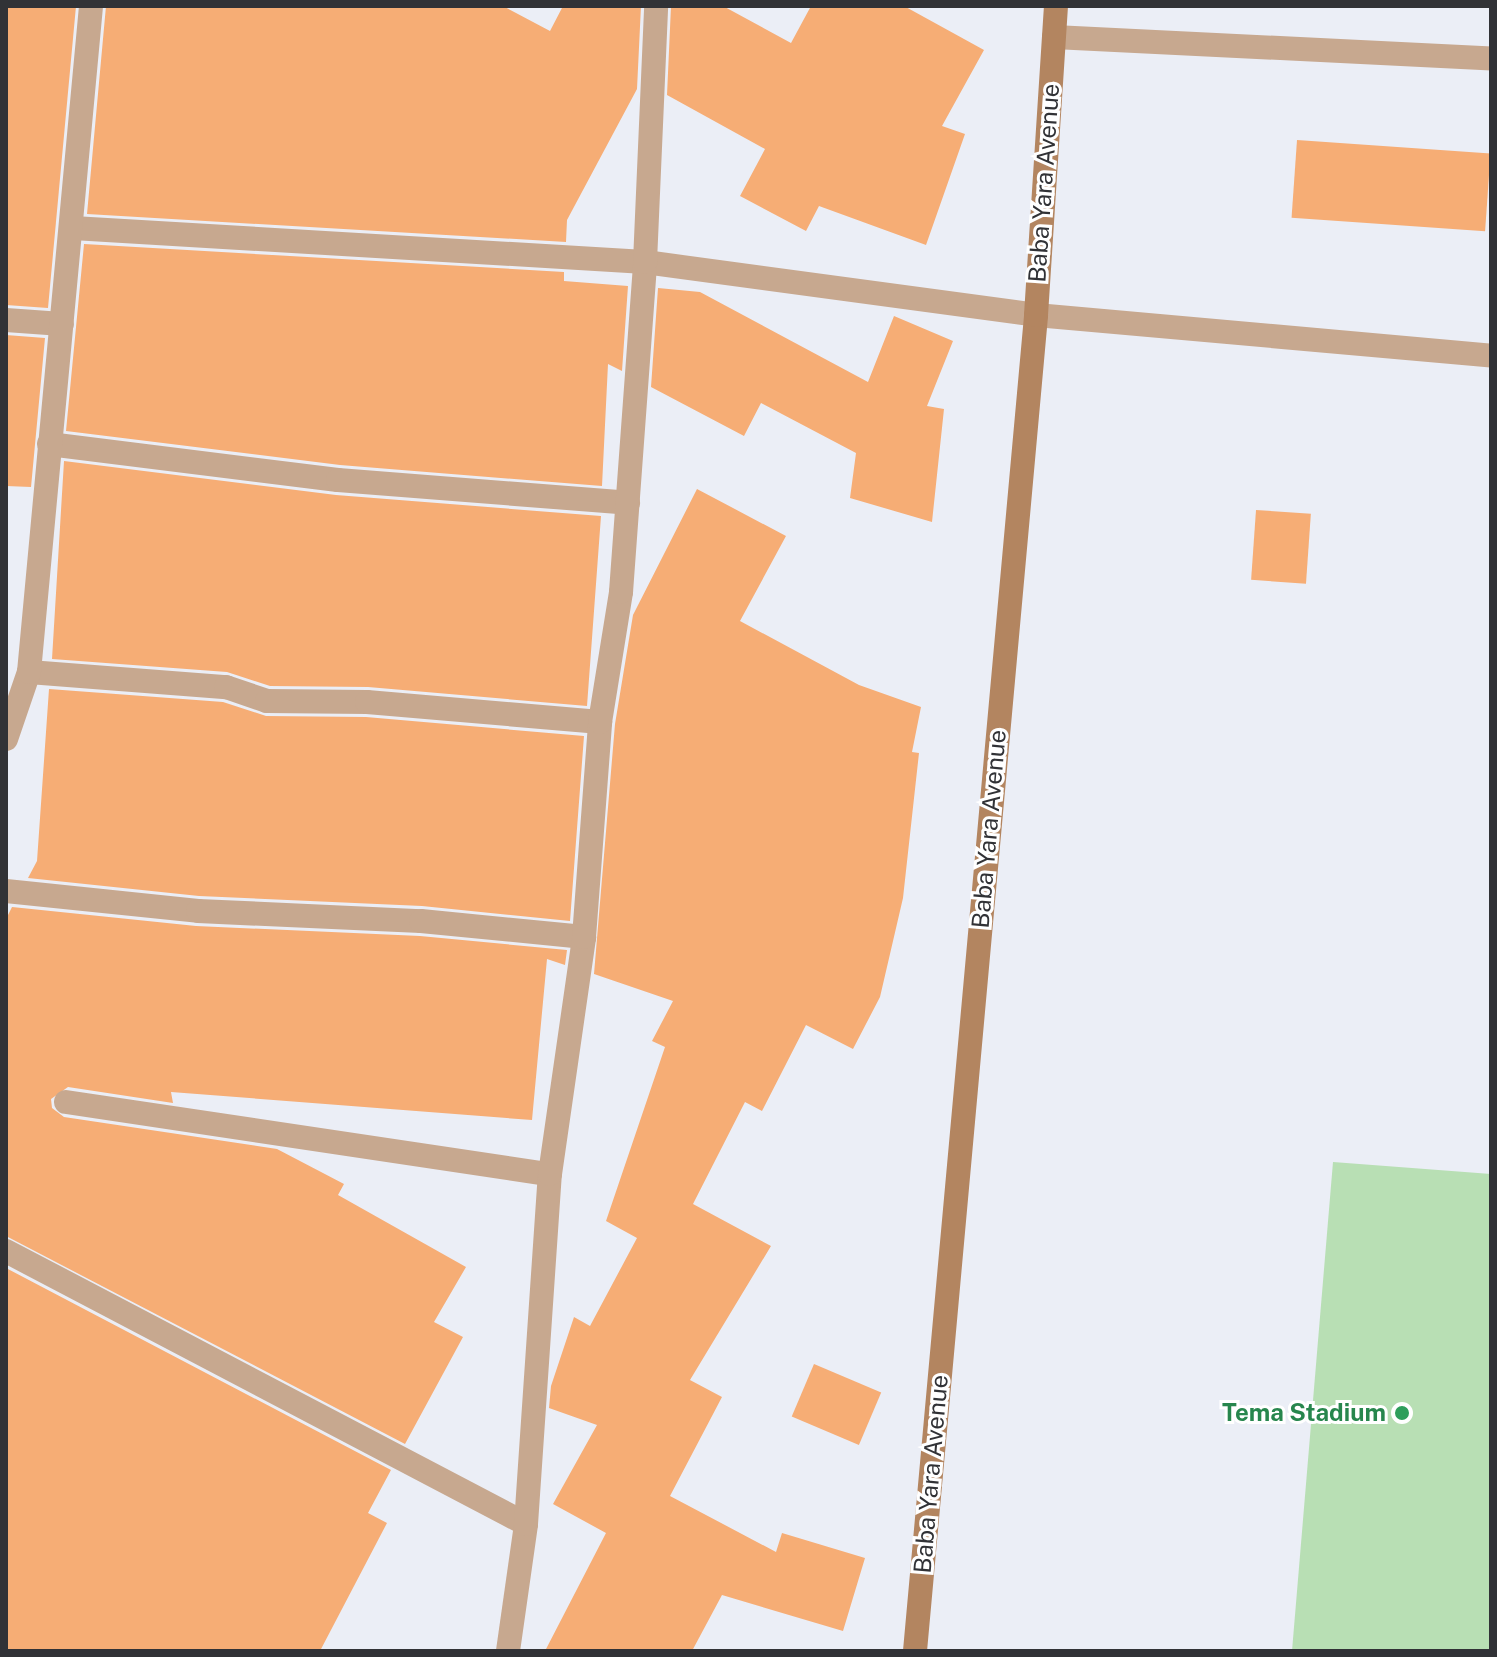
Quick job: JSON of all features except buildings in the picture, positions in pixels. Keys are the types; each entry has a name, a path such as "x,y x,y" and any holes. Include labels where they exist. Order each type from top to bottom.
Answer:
{"main road":[{"name":"Baba Yara Avenue","path":"915,1651 1036,315 1056,6"}],"street":[{"path":"6,739 29,672 49,444 73,228 91,6"},
{"path":"508,1651 526,1524 550,1174 584,937 600,722 621,592 645,262 656,6"},
{"path":"1054,37 1491,58"},
{"path":"73,228 645,262 1036,315 1491,356"},
{"path":"6,320 62,324"},
{"path":"49,444 338,480 628,503"},
{"path":"29,672 226,687 267,701 367,702 600,722"},
{"path":"6,891 198,911 421,921 584,937"},
{"path":"66,1102 550,1174"},
{"path":"6,1251 526,1524"}],"green space":[{"name":"Tema Stadium","path":"1333,1162 1491,1174 1491,1651 1292,1651"}],"place":[{"name":"Tema Stadium","path":"1402,1413"}]}
